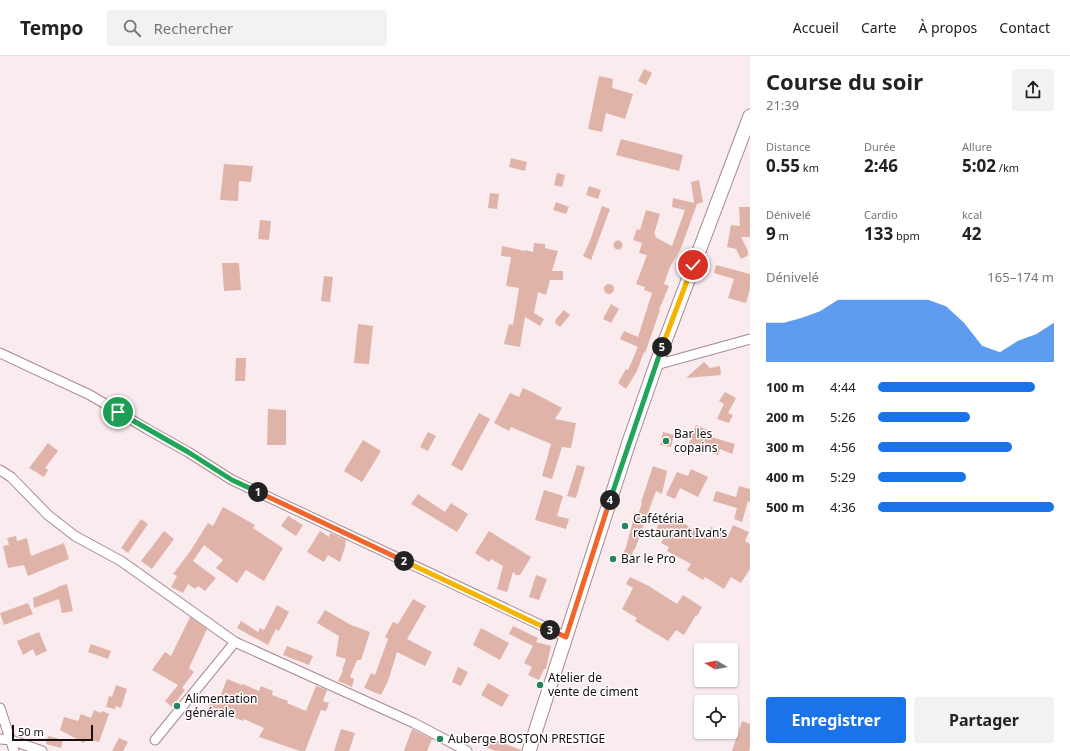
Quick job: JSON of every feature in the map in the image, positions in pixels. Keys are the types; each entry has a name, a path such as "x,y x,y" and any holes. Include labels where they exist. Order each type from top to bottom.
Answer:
{"main road":[{"path":"529,751 626,450 656,365 750,116"}],"street":[{"path":"656,365 750,339"},
{"path":"0,353 90,395 147,430 188,452 232,480 566,637"},
{"path":"0,470 11,477 48,515 75,536 121,561 235,642 414,723 467,751"},
{"path":"155,740 235,642"},
{"path":"0,708 14,751"},
{"path":"0,739 11,740 42,751"}],"building":[{"path":"644,69 652,73 646,85 638,81"},
{"path":"599,76 613,79 612,88 633,94 625,119 606,113 602,132 588,129"},
{"path":"621,139 683,155 679,171 616,155"},
{"path":"511,158 527,162 525,171 509,167"},
{"path":"224,164 253,166 251,182 239,181 238,201 220,200"},
{"path":"557,173 565,175 562,187 554,185"},
{"path":"699,180 703,202 697,204 681,248 670,267 664,284 669,286 659,310 645,353 644,352 637,371 626,389 618,383 626,369 628,370 638,347 620,339 624,331 638,337 652,293 644,290 645,287 636,284 647,255 639,253 642,243 633,240 637,229 640,230 646,210 660,214 654,234 656,235 655,237 672,246 685,210 672,207 673,198 694,203 691,182"},
{"path":"589,186 601,190 598,199 586,195"},
{"path":"490,193 499,194 497,209 488,208"},
{"path":"556,202 569,207 566,214 553,210"},
{"path":"602,206 610,209 591,260 583,256 590,241"},
{"path":"739,207 750,207 750,237 741,237 748,254 741,259 736,249 727,247 731,225 740,226"},
{"path":"260,220 271,221 269,240 258,239"},
{"path":"618,240 623,245 618,250 613,245"},
{"path":"534,243 545,244 545,248 558,251 552,271 563,271 563,280 550,280 546,295 538,292 534,313 544,319 540,326 525,317 520,347 504,344 509,324 513,325 519,288 506,286 511,257 501,256 502,246 533,252"},
{"path":"222,263 239,263 241,290 224,291"},
{"path":"716,265 750,274 750,289 746,303 728,298 734,279 714,273"},
{"path":"324,276 333,277 330,302 321,301"},
{"path":"607,284 611,284 613,285 613,293 607,294 604,291 604,287"},
{"path":"611,304 619,309 611,323 603,319"},
{"path":"564,310 570,315 560,327 555,323 556,319"},
{"path":"358,324 373,326 369,364 354,363"},
{"path":"236,358 246,358 245,381 235,381"},
{"path":"704,362 710,368 720,366 721,375 686,378"},
{"path":"523,388 562,408 555,419 576,423 571,448 562,447 552,479 542,476 551,444 511,427 509,431 494,423 510,393 519,397"},
{"path":"725,392 736,398 728,413 733,415 729,423 717,419 724,404 719,401"},
{"path":"268,409 286,410 286,445 267,445"},
{"path":"479,413 490,419 462,471 451,465"},
{"path":"696,425 710,431 708,436 735,444 732,454 720,449 718,455 702,450 701,454 687,448"},
{"path":"428,432 436,436 428,451 420,447"},
{"path":"663,432 674,435 671,447 660,445"},
{"path":"363,440 381,451 362,482 344,471"},
{"path":"48,443 58,451 45,468 48,470 44,477 29,468"},
{"path":"577,465 585,467 576,498 567,496"},
{"path":"653,466 667,471 662,494 656,491 628,565 620,562 633,521 636,521"},
{"path":"691,469 708,477 698,497 680,488 675,499 666,495 677,472 688,476"},
{"path":"739,486 750,489 750,502 748,501 742,522 734,519 737,508 713,501 716,491 736,497"},
{"path":"544,490 563,496 557,516 569,519 566,529 535,520"},
{"path":"418,494 445,512 451,503 468,514 457,532 411,504"},
{"path":"223,507 255,525 253,528 283,548 264,581 246,570 237,583 216,568 223,560 204,545 193,561 216,578 205,591 198,586 195,589 188,584 183,593 171,587 177,576 173,574 191,550 208,523 213,526"},
{"path":"664,514 706,536 711,527 728,536 733,525 749,532 745,541 750,544 750,569 741,583 731,577 724,589 705,577 703,580 687,570 691,564 667,551 669,547 661,543 665,536 655,531"},
{"path":"288,516 303,525 296,536 281,526"},
{"path":"141,519 148,524 128,553 121,548"},
{"path":"164,531 174,539 152,569 141,561"},
{"path":"320,531 329,537 330,533 346,540 340,562 328,555 324,562 307,552"},
{"path":"489,531 531,557 520,575 516,575 513,572 507,592 497,589 503,566 491,559 489,562 475,553"},
{"path":"16,536 17,541 27,538 31,556 64,543 69,559 28,576 24,565 8,568 3,546 9,545 7,538"},
{"path":"536,575 547,579 539,600 529,597"},
{"path":"630,577 647,585 677,604 683,595 702,607 684,635 676,630 668,641 635,621 637,618 622,609 633,588 626,584"},
{"path":"67,584 73,611 62,613 59,599 34,608 33,598"},
{"path":"413,599 426,606 407,639 432,652 425,666 397,652 388,681 381,695 364,688 371,673 375,675 388,639 385,637 393,622 398,624"},
{"path":"28,603 33,614 4,625 0,613"},
{"path":"277,605 289,612 279,631 276,629 268,645 237,628 241,621 258,632 260,628 264,630"},
{"path":"325,610 351,625 370,632 361,660 357,660 350,677 354,679 352,687 338,681 343,671 342,670 346,659 336,656 339,636 317,623"},
{"path":"190,617 207,629 189,668 194,672 182,688 185,690 172,707 165,701 178,685 152,670 165,652 171,656"},
{"path":"513,626 538,638 536,642 551,646 546,669 544,669 539,680 528,675 532,667 524,663 533,646 509,634"},
{"path":"481,628 509,643 500,660 473,645"},
{"path":"39,632 47,651 36,656 33,649 23,655 17,641"},
{"path":"91,644 111,651 108,659 88,652"},
{"path":"287,646 313,656 309,665 283,655"},
{"path":"458,667 468,672 461,686 452,682"},
{"path":"227,679 259,691 261,686 273,691 272,695 288,701 287,703 306,711 316,686 327,690 323,701 329,703 326,711 321,710 305,751 300,751 259,737 264,728 244,719 243,721 225,713 221,717 207,710 211,702 217,705"},
{"path":"488,683 509,695 502,707 481,695"},
{"path":"116,685 127,689 121,708 116,706 115,709 106,707 109,696 112,697"},
{"path":"94,710 109,714 99,742 86,739 84,743 60,730 64,717 78,721 81,714 91,718"},
{"path":"742,721 750,724 749,751 732,751 736,739 738,739 738,733"},
{"path":"341,729 355,733 349,751 334,751"},
{"path":"412,729 432,739 427,751 404,751"},
{"path":"48,736 63,740 61,748 46,744"},
{"path":"487,737 521,751 495,751 483,746"},
{"path":"119,738 128,742 123,751 112,751"}],"place":[{"name":"Bar les copains","path":"666,441"},
{"name":"Cafétéria restaurant Ivan's","path":"625,526"},
{"name":"Bar le Pro","path":"613,559"},
{"name":"Atelier de vente de ciment","path":"540,685"},
{"name":"Alimentation générale","path":"177,706"},
{"name":"Auberge BOSTON PRESTIGE","path":"440,739"}],"route":[{"path":"118,412 147,430 188,452 232,480 566,637 629,442 693,265"}]}
